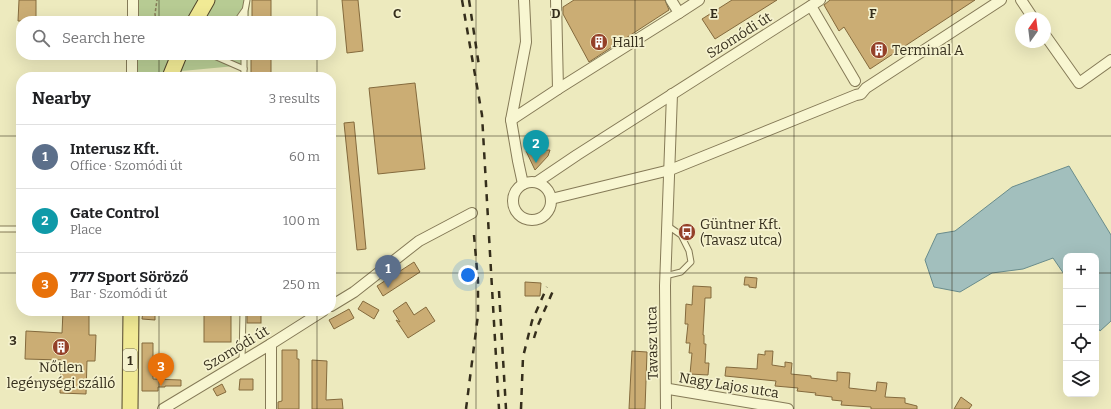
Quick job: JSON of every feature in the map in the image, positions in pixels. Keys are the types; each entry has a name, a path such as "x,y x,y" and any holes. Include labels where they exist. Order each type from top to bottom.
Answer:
{"main road":[{"path":"199,16 207,0"},
{"path":"172,72 177,60"},
{"name":"1","path":"130,409 131,316"}],"street":[{"path":"133,0 133,16"},
{"path":"523,184 511,120 526,42 524,0"},
{"path":"556,0 558,89"},
{"path":"671,0 679,13"},
{"path":"511,120 699,0"},
{"path":"550,194 670,170 856,95 862,94 866,88 1001,0"},
{"path":"1021,0 1030,12"},
{"path":"815,2 855,81"},
{"name":"Szomódi út","path":"537,182 815,2"},
{"path":"1051,44 1079,84 1111,60"},
{"path":"132,60 132,72"},
{"path":"855,81 864,82 866,88"},
{"path":"855,81 851,88 856,95"},
{"name":"Tavasz utca","path":"666,409 665,276 669,230 672,94"},
{"path":"550,194 543,185 537,182 523,184 515,192 513,204 515,210 524,218 530,220 538,219 545,215 550,208 550,194 554,177 563,164"},
{"path":"336,303 354,292 419,241 472,213"},
{"name":"Szomódi út","path":"163,409 316,316"},
{"path":"271,344 271,409"},
{"name":"Nagy Lajos utca","path":"666,391 669,389 759,406 788,409"}],"lane":[{"path":"245,16 247,0"},
{"path":"241,16 245,10"},
{"path":"224,60 244,69 244,60"},
{"path":"0,228 16,229"},
{"path":"665,276 681,272 691,262 681,235 669,230"},
{"path":"242,361 243,316"}],"path":[{"path":"155,16 157,0"}],"green space":[{"path":"133,0 250,0 248,16 133,16"},
{"path":"132,60 246,60 246,65 181,72 132,72"}],"water":[{"path":"1069,166 1111,235 1111,321 1100,331 1099,253 1063,253 1063,273 1053,258 1023,269 992,273 960,292 934,287 925,260 937,234 955,231 1012,187"}],"building":[{"path":"19,0 36,0 36,16 18,16"},
{"path":"252,0 271,0 271,16 252,16"},
{"path":"342,0 358,0 363,51 347,53"},
{"name":"Hall1","path":"574,0 665,0 669,10 589,62 563,14 563,7"},
{"path":"732,0 777,0 715,39 702,19"},
{"name":"Terminal A","path":"830,0 975,0 870,69 844,27 839,31 824,5"},
{"path":"251,60 271,60 271,72 251,72"},
{"path":"415,83 425,169 378,174 369,88"},
{"path":"354,122 366,249 357,250 344,123"},
{"path":"550,150 548,156 535,170 526,151"},
{"path":"414,262 420,272 383,296 377,286"},
{"path":"745,277 757,278 756,288 749,287 749,285 744,285"},
{"path":"525,282 541,283 540,296 525,296"},
{"path":"693,286 711,287 711,298 705,298 703,335 704,344 706,344 705,363 709,363 708,375 690,374 692,353 689,353 690,343 686,343 688,324 685,324 686,304 692,305"},
{"path":"363,301 379,310 374,319 358,309"},
{"path":"406,302 414,315 426,307 435,321 408,338 396,320 400,322 393,311"},
{"path":"349,309 354,318 334,329 329,320"},
{"name":"Nőtlen legénységi szálló","path":"63,316 89,316 89,335 96,335 95,361 87,361 86,394 60,393 61,360 25,359 26,331 62,333"},
{"path":"142,316 155,316 155,320 142,319"},
{"path":"204,316 231,316 231,342 204,342"},
{"path":"247,316 261,316 261,323 247,323"},
{"path":"142,343 153,343 153,379 181,380 181,386 158,387 158,391 142,391"},
{"path":"282,350 297,350 297,359 299,359 299,409 278,409 278,402 282,401"},
{"path":"632,351 647,352 645,409 629,409"},
{"path":"765,351 773,351 772,365 785,367 785,362 792,363 791,374 837,381 837,372 850,373 849,388 876,391 877,382 887,383 885,397 905,398 905,403 917,406 917,409 871,409 871,407 841,405 842,401 832,400 832,397 815,395 816,393 797,391 798,388 775,386 776,381 725,376 726,367 757,369 758,354 765,355"},
{"path":"312,360 327,361 326,400 342,399 343,409 312,409"},
{"path":"240,379 253,379 253,390 239,390"},
{"path":"222,384 226,392 217,396 213,389"},
{"path":"961,397 972,405 969,409 954,409"}],"railway":[{"path":"462,0 482,115 499,409"},
{"path":"469,0 479,66"},
{"path":"466,409 478,315 478,281 474,235"},
{"path":"521,409 523,357 532,321 547,287"},
{"path":"499,291 506,409"},
{"path":"534,338 553,291"}],"place":[{"name":"Hall1","path":"599,42"},
{"name":"Terminal A","path":"879,50"},
{"name":"Gate Control","path":"536,163"},
{"name":"Güntner Kft. (Tavasz utca)","path":"687,232"},
{"name":"Interusz Kft.","path":"388,288"},
{"name":"Nőtlen legénységi szálló","path":"61,347"},
{"name":"777 Sport Söröző","path":"161,386"}]}
